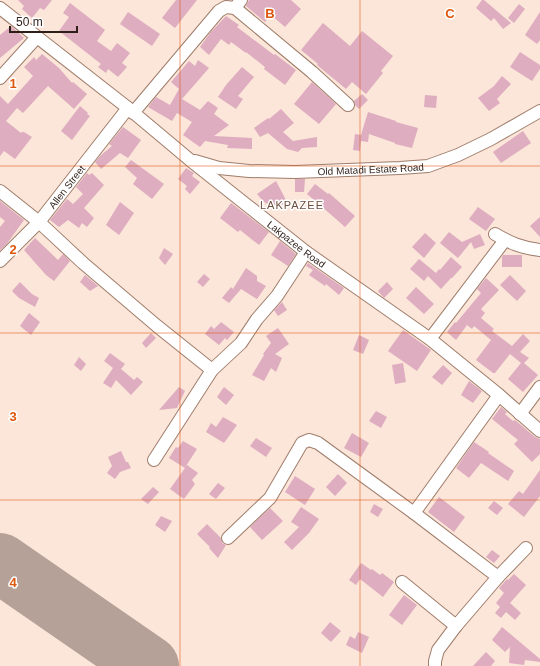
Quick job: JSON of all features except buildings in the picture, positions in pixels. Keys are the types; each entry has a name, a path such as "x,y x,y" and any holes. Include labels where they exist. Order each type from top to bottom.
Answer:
{"street":[{"path":"238,4 348,105"},
{"name":"Allen Street","path":"0,261 39,222 130,111 219,11 226,7 238,4"},
{"name":"Lakpazee Road","path":"0,8 306,252 430,340 540,431"},
{"path":"0,78 37,37"},
{"name":"Old Matadi Estate Road","path":"190,160 219,168 272,172 428,166 458,155 491,139 540,111"},
{"path":"0,191 39,222 68,250 156,326 212,370"},
{"path":"430,340 500,237 525,248 540,250"},
{"path":"154,460 212,370 241,343 257,318 277,296 306,252"},
{"path":"520,414 540,387"},
{"path":"414,513 499,396"},
{"path":"228,538 270,498 302,443 309,440 318,443 498,577"},
{"path":"435,666 438,650 456,626 498,577 526,548"},
{"path":"402,582 456,626"}],"runway":[{"path":"0,563 149,666"}],"district":[{"name":"LAKPAZEE","path":"292,205"}]}
